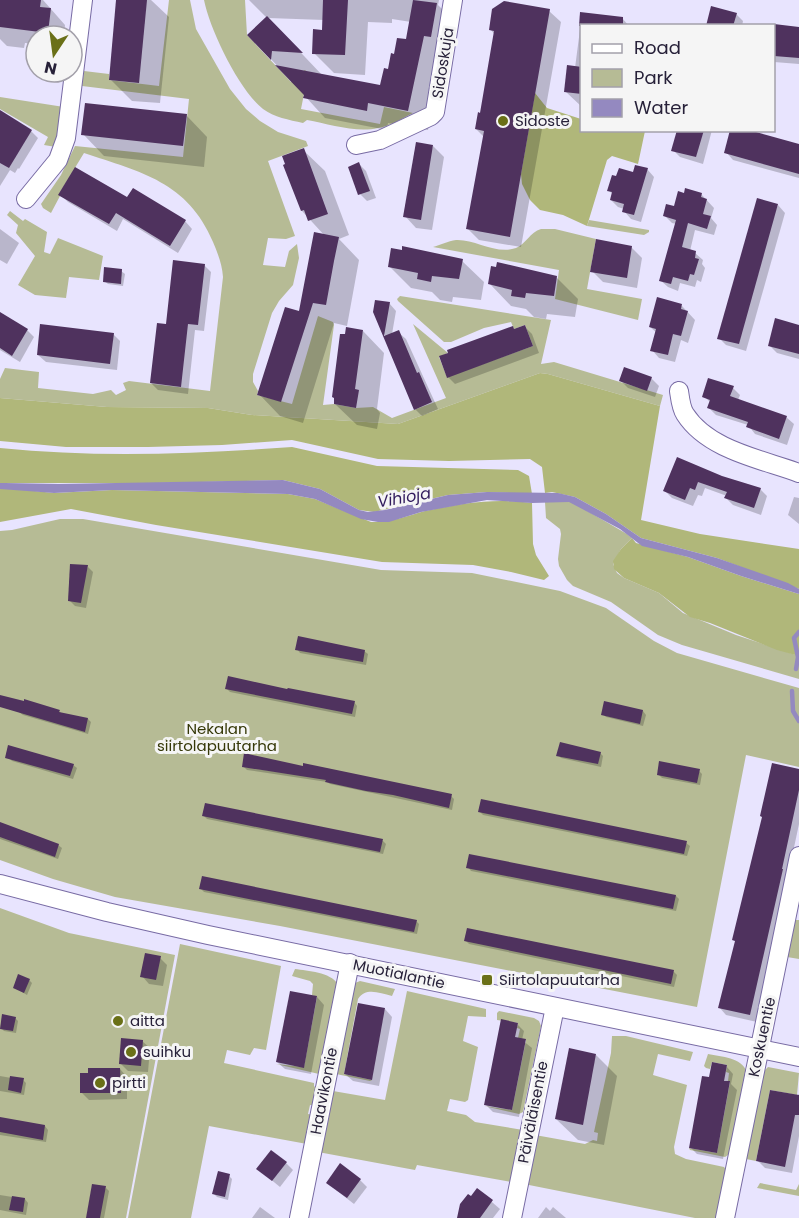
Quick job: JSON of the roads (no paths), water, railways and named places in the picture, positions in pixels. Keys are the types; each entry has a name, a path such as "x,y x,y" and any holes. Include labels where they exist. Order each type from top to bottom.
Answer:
{"street":[{"path":"26,199 58,160 66,138 83,0"},
{"name":"Sidoskuja","path":"356,145 380,140 435,112 453,0"},
{"path":"679,391 684,413 704,435 733,449 799,473"},
{"name":"Koskuentie","path":"725,1218 799,856"},
{"name":"Muotialantie","path":"0,884 107,912 799,1057"},
{"name":"Haavikontie","path":"299,1218 350,963"},
{"name":"Päiväläisentie","path":"512,1218 555,1007"}],"water":[{"path":"283,480 320,489 359,510 368,512 448,495 487,492 558,493 575,497 606,514 641,538 717,558 788,583 799,589 799,594 688,557 642,546 620,529 569,502 532,503 487,500 421,512 389,522 378,522 361,519 315,499 288,494 112,490 54,493 0,489 0,483"}],"waterway":[{"path":"796,669 798,657 794,638 799,632"},
{"path":"792,691 793,711 799,721"}],"place":[{"name":"Sidoste","path":"503,121"},
{"name":"Siirtolapuutarha","path":"487,980"},
{"name":"aitta","path":"118,1021"},
{"name":"suihku","path":"131,1052"},
{"name":"pirtti","path":"100,1083"}],"water label":[{"name":"Vihioja","path":"404,497"}],"park label":[{"name":"Nekalan siirtolapuutarha","path":"217,738"}]}
